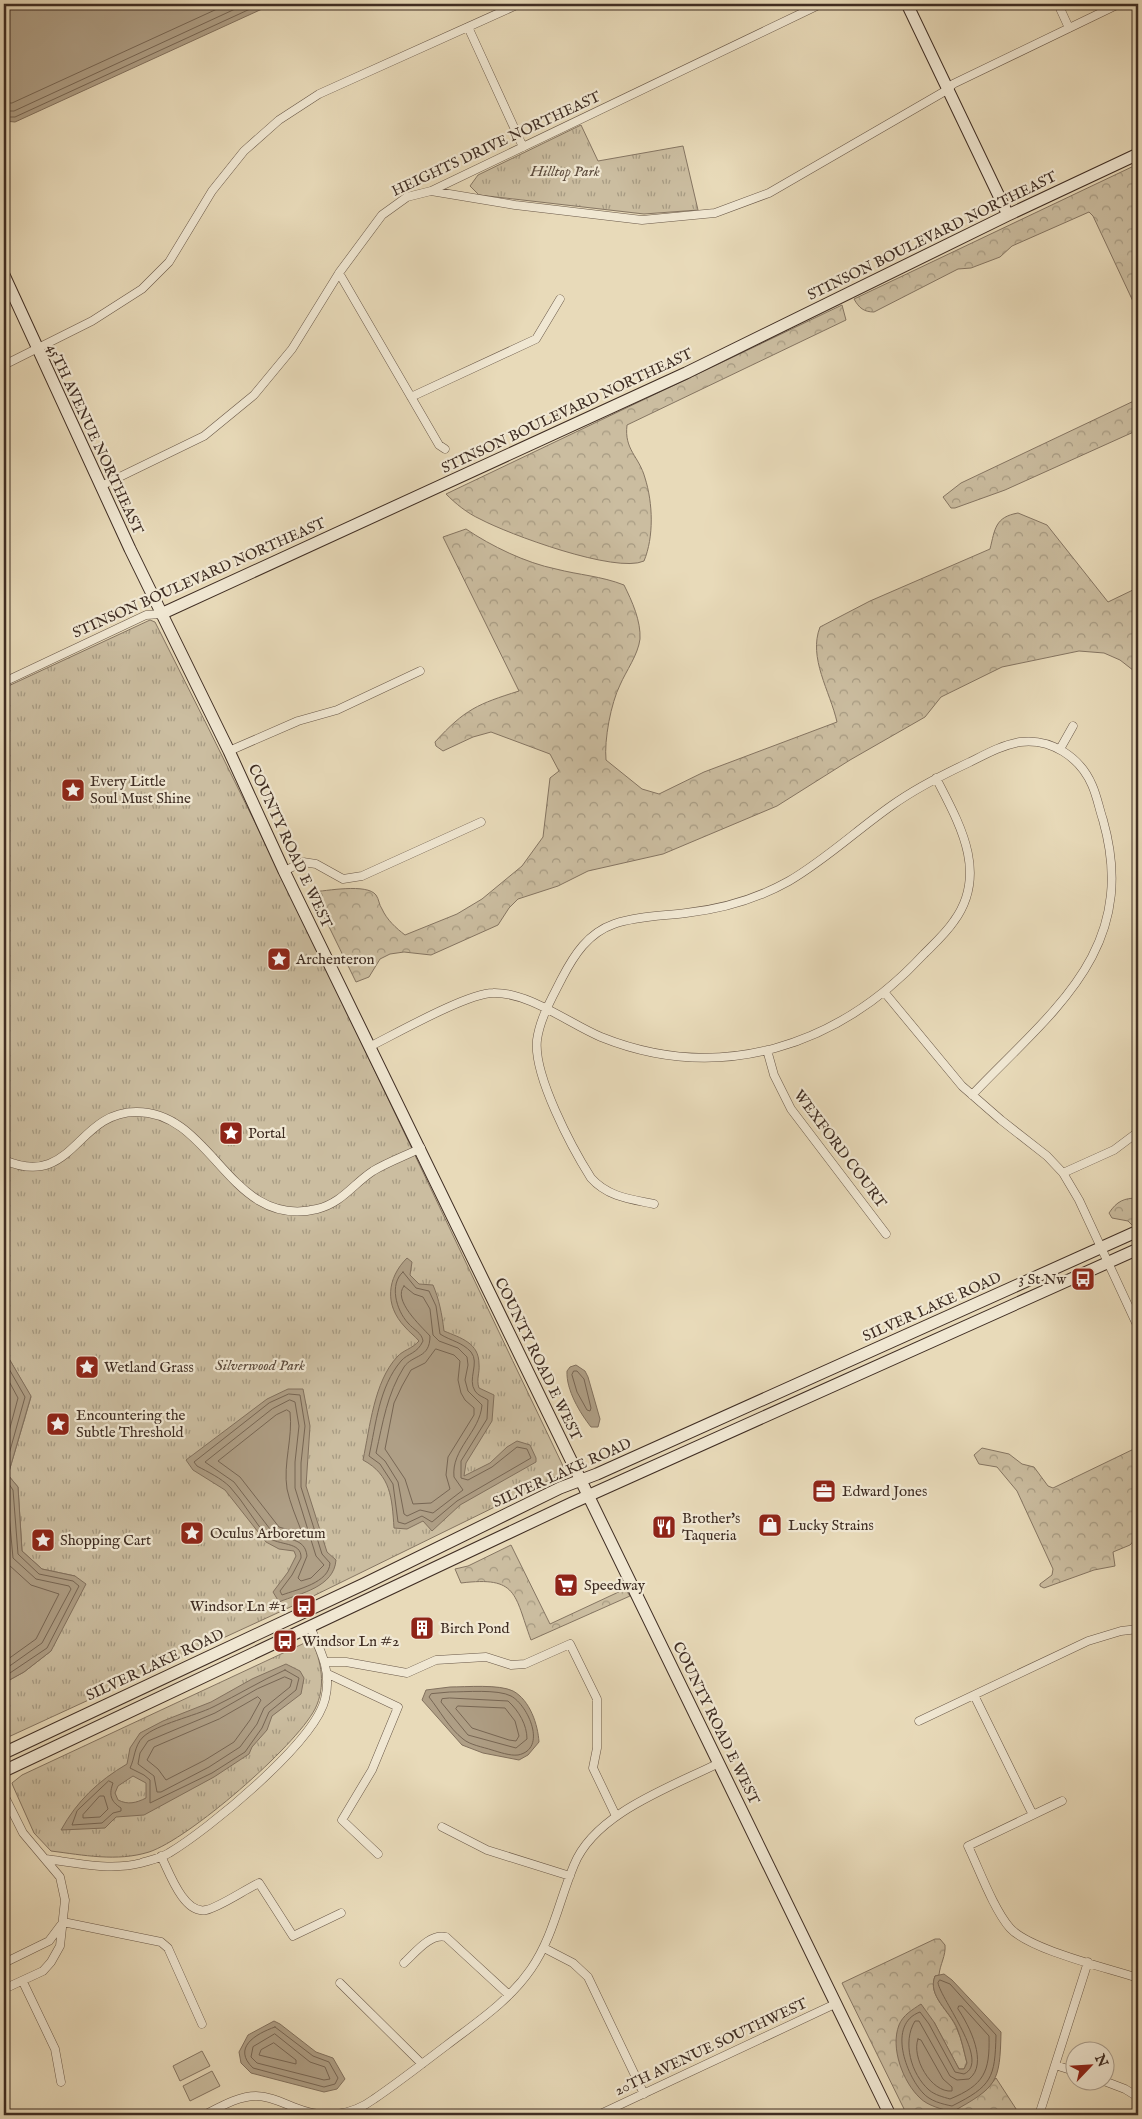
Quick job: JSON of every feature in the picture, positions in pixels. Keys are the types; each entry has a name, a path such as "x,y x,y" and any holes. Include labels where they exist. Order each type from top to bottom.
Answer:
{"street":[{"path":"4,365 92,321 142,290 168,262 212,191 244,151 279,120 319,94 518,4"},
{"name":"HEIGHTS DRIVE NORTHEAST","path":"101,486 204,436 254,395 292,349 339,274 382,214 407,197 431,191 821,4"},
{"path":"907,4 1008,215"},
{"path":"1058,4 1069,28"},
{"path":"431,191 515,205 642,220 715,213 769,193 947,90 953,84 1119,4"},
{"path":"468,27 524,147"},
{"name":"STINSON BOULEVARD NORTHEAST","path":"4,682 146,615 161,614 686,373 1008,215 1138,154"},
{"path":"339,274 440,445 445,449"},
{"name":"45TH AVENUE NORTHEAST","path":"4,275 161,614"},
{"path":"411,397 536,339 560,299"},
{"name":"COUNTY ROAD E WEST","path":"161,614 229,751 284,871 421,1148 587,1496 890,2115"},
{"path":"229,751 298,721 343,707 420,671"},
{"path":"1060,750 1073,726"},
{"path":"654,1204 606,1192 591,1178 585,1170 546,1088 539,1067 537,1040 546,1010 578,950 595,933 617,923 715,909 767,892 809,868 890,807 936,778 1008,745 1032,742 1060,750 1079,764 1088,775 1110,851 1112,872 1110,900 1102,936 1084,973 1071,990 972,1095"},
{"path":"371,1046 470,998 490,993 514,995 602,1037 652,1052 696,1057 720,1057 767,1050 811,1036 837,1025 885,993 947,930 955,920 968,892 971,871 969,850 961,827 936,778"},
{"path":"284,871 303,862 316,864 343,879 362,876 480,822"},
{"path":"885,993 944,1065 972,1095 1047,1156 1062,1173 1076,1194 1138,1327"},
{"name":"WEXFORD COURT","path":"767,1050 774,1075 791,1109 886,1234"},
{"path":"4,1160 22,1166 46,1165 63,1157 89,1132 106,1119 126,1112 148,1112 160,1115 180,1126 252,1198 274,1208 304,1211 317,1209 339,1200 372,1172 421,1148"},
{"path":"1062,1173 1114,1150 1138,1132"},
{"name":"SILVER LAKE ROAD","path":"4,1753 364,1584 472,1530 1138,1231"},
{"path":"4,1771 587,1496 1138,1249"},
{"path":"46,1859 121,1866 138,1864 161,1856 182,1845 223,1814 275,1767 310,1729 325,1699 328,1674 310,1627"},
{"path":"919,1721 1088,1641 1121,1631 1138,1629"},
{"path":"325,1662 346,1662 407,1673 436,1660 486,1657 511,1665 518,1665 525,1664 570,1644 596,1699 597,1748 593,1768 616,1816"},
{"path":"328,1674 398,1707 372,1770 342,1820 378,1854"},
{"path":"974,1695 1033,1816"},
{"path":"204,2115 240,2098 257,2096 276,2100 311,2113 324,2115 348,2112 373,2100 509,1996 531,1969 544,1948 570,1876 587,1842 601,1827 616,1816 719,1763"},
{"path":"4,1795 23,1833 60,1878 66,1900 60,1946 51,1962 43,1971 23,1982 4,1989"},
{"path":"1062,1802 968,1846 1002,1916 1016,1934 1036,1945 1138,1978"},
{"path":"442,1827 487,1850 570,1876"},
{"path":"161,1856 177,1890 188,1904 195,1909 206,1910 259,1883 293,1936 341,1913"},
{"path":"4,1963 49,1941 63,1922"},
{"path":"63,1922 161,1942 168,1948 202,2024"},
{"path":"404,1963 431,1939 441,1936 446,1937 509,1996"},
{"path":"544,1948 573,1963 588,1977 644,2094"},
{"path":"1039,2115 1088,1962"},
{"path":"23,1982 55,2049 61,2082"},
{"path":"340,1984 422,2064"},
{"name":"20TH AVENUE SOUTHWEST","path":"598,2115 835,2004"},
{"path":"1055,2065 1064,2068"},
{"path":"1114,2085 1138,2097"}],"green space":[{"name":"Hilltop Park","path":"581,125 598,161 683,146 698,210 644,214 479,195 470,186 478,175"},
{"path":"1138,164 1138,312 1093,216 1089,212 1012,246 1000,257 971,268 958,269 874,312 862,309 854,299"},
{"path":"842,305 846,320 627,425 628,441 642,470 650,498 651,531 644,561 630,564 610,562 537,542 475,517 446,494"},
{"path":"1138,399 1138,430 1005,490 955,508 951,508 943,497 961,483"},
{"path":"1018,513 1047,525 1108,602 1135,589 1138,593 1138,674 1120,660 1104,653 1079,651 1002,667 941,697 925,717 850,760 777,806 663,854 588,871 558,886 518,899 509,908 498,925 431,955 404,952 390,954 380,959 369,977 356,982 312,892 336,889 364,889 371,891 376,895 389,920 405,935 457,914 482,899 522,866 543,837 550,778 559,771 550,754 491,732 473,737 443,751 436,746 435,742 455,722 473,709 519,691 443,537 466,529 486,542 533,563 624,585 633,604 640,639 637,651 620,685 611,711 607,732 606,760 642,789 659,794 704,772 837,722 818,663 817,639 820,627 870,601 990,549 995,530 1000,521"},
{"name":"Silverwood Park","path":"150,620 155,622 311,938 563,1466 564,1473 299,1603 4,1739 4,1683 24,1672 51,1651 75,1576 42,1569 22,1551 18,1487 8,1475 31,1397 4,1350 4,688"},
{"path":"1138,1198 1138,1223 1133,1226 1128,1221 1112,1218 1109,1213 1118,1203"},
{"path":"1138,1447 1138,1536 1130,1545 1113,1552 1115,1566 1094,1570 1044,1588 1040,1586 1052,1575 1053,1569 1017,1491 997,1467 979,1464 974,1455 982,1448 1009,1454 1022,1464 1034,1467 1048,1486 1053,1488"},
{"path":"511,1545 550,1624 625,1589 630,1596 531,1640 521,1611 511,1592 504,1586 494,1582 461,1583 455,1569 468,1566"},
{"path":"311,1640 318,1657 321,1674 321,1692 315,1709 304,1726 264,1768 240,1790 189,1830 167,1844 149,1852 125,1857 88,1856 51,1851 34,1833 12,1783 22,1775"},
{"path":"935,1939 940,1939 945,1945 945,1949 939,1975 935,1976 933,1983 934,1990 940,2003 954,2022 962,2042 967,2063 964,2069 959,2069 934,2022 897,2049 903,2071 952,2112 986,2090 996,2078 1020,2115 907,2115 842,1983"},
{"path":"202,2051 210,2066 180,2081 173,2066"},
{"path":"212,2071 220,2086 190,2101 183,2086"}],"water":[{"path":"4,4 273,4 15,122 4,121"},
{"path":"407,1258 412,1262 410,1275 419,1284 433,1285 440,1307 444,1331 468,1342 476,1351 479,1364 479,1388 494,1395 492,1421 466,1463 464,1476 490,1463 507,1447 517,1441 530,1445 536,1458 536,1462 460,1505 432,1531 423,1521 407,1529 394,1528 391,1497 385,1480 372,1466 363,1460 374,1405 383,1379 397,1357 419,1341 398,1319 391,1301 392,1283 395,1274"},
{"path":"4,1350 31,1396 8,1475 18,1487 22,1551 42,1569 75,1576 86,1584 51,1651 24,1672 4,1683"},
{"path":"576,1365 585,1371 588,1377 600,1419 598,1427 591,1427 582,1415 571,1393 567,1371 570,1367"},
{"path":"288,1389 303,1389 310,1426 306,1486 327,1552 336,1560 334,1569 323,1583 306,1592 279,1602 273,1592 288,1572 296,1556 294,1551 279,1549 266,1542 225,1490 193,1470 186,1460 267,1399"},
{"path":"286,1664 300,1671 304,1678 301,1694 272,1716 267,1730 252,1747 249,1754 214,1777 144,1815 116,1817 105,1828 61,1830 89,1792 127,1764 130,1748 140,1733 163,1721 211,1702 252,1679","holes":["133,1776 146,1783 146,1798 132,1803 118,1800 115,1793 118,1786"]},
{"path":"450,1687 500,1687 513,1691 524,1700 532,1714 539,1742 528,1755 519,1760 483,1753 462,1745 422,1700 426,1690"},
{"path":"944,1974 952,1980 1001,2032 999,2062 993,2082 978,2096 952,2112 927,2103 914,2091 908,2083 900,2064 896,2044 901,2021 908,2013 921,2004 934,2022 959,2069 964,2069 967,2063 959,2032 934,1990 935,1976"},
{"path":"274,2021 316,2052 333,2058 345,2079 337,2089 324,2092 251,2073 241,2063 239,2052 248,2035"}],"place":[{"name":"Every Little Soul Must Shine","path":"73,790"},
{"name":"Archenteron","path":"279,959"},
{"name":"Portal","path":"231,1133"},
{"name":"3 St Nw","path":"1083,1279"},
{"name":"Wetland Grass","path":"87,1367"},
{"name":"Encountering the Subtle Threshold","path":"58,1424"},
{"name":"Edward Jones","path":"824,1491"},
{"name":"Lucky Strains","path":"770,1525"},
{"name":"Brother's Taqueria","path":"664,1527"},
{"name":"Oculus Arboretum","path":"192,1533"},
{"name":"Shopping Cart","path":"43,1540"},
{"name":"Speedway","path":"566,1585"},
{"name":"Windsor Ln #1","path":"304,1606"},
{"name":"Birch Pond","path":"422,1628"},
{"name":"Windsor Ln #2","path":"285,1641"}]}
